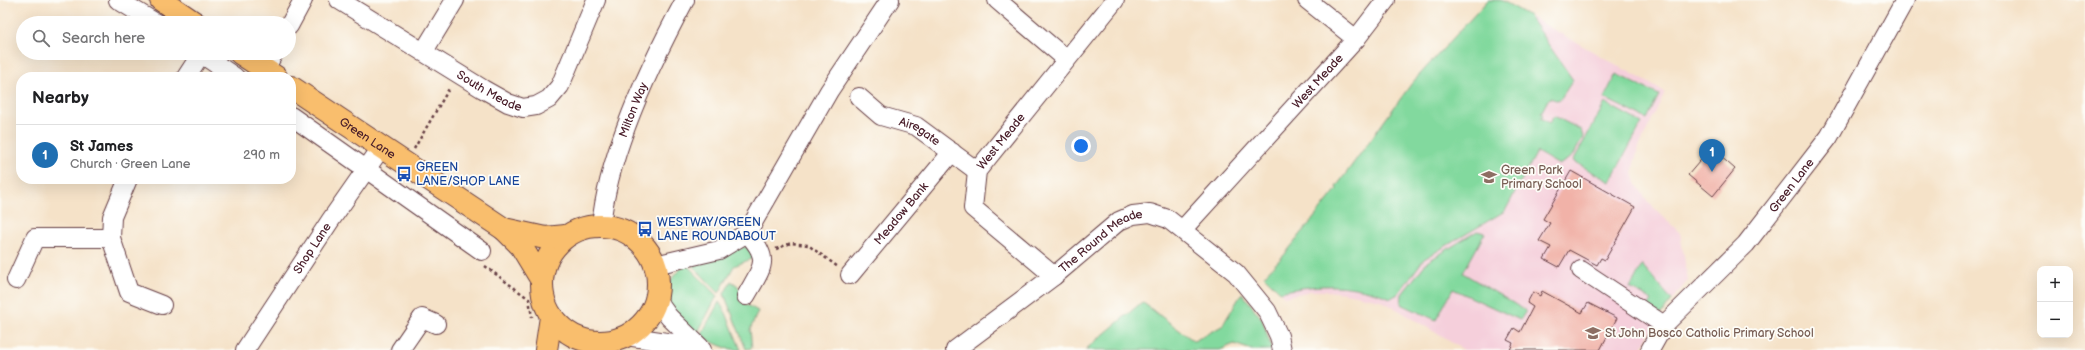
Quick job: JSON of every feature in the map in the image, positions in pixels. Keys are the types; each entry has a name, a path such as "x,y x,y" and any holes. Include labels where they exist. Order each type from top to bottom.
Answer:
{"main road":[{"path":"161,0 185,16"},
{"path":"257,60 272,66"},
{"name":"Green Lane","path":"296,90 504,229 521,246 541,279"},
{"path":"542,320 568,334 584,346 606,343 626,336 636,330 648,318 656,299 658,281 655,265 642,243 630,234 615,228 601,226 583,229 566,236 550,254 544,267 541,279 542,320 546,350"},
{"name":"Green Lane","path":"504,229 545,238 566,236"}],"street":[{"path":"118,0 144,16"},
{"path":"294,16 303,0"},
{"name":"South Meade","path":"339,0 508,103 523,108 536,106 549,99 560,86 596,0"},
{"path":"424,51 455,0"},
{"name":"Milton Way","path":"601,226 605,197 618,152 664,39 686,0"},
{"path":"655,265 719,250 747,233 830,91 890,0"},
{"path":"997,0 1066,60"},
{"name":"West Meade","path":"1054,276 973,208 977,171 1116,0"},
{"path":"1307,0 1356,39"},
{"name":"West Meade","path":"1183,229 1356,39 1386,0"},
{"name":"Green Lane","path":"1650,350 1664,325 1746,244 1829,137 1905,0"},
{"path":"189,72 197,60"},
{"path":"211,60 228,72"},
{"name":"Airegate","path":"859,97 881,116 916,126 977,171"},
{"path":"296,120 482,251"},
{"name":"Shop Lane","path":"245,350 381,148"},
{"name":"Meadow Bank","path":"850,275 952,152"},
{"path":"126,184 112,217 111,238 129,292 162,305"},
{"name":"The Round Meade","path":"955,350 1054,276 1119,221 1133,215 1150,213 1168,219 1183,229 1236,273 1267,310 1279,336 1282,350"},
{"path":"746,296 760,270 763,255 756,243 747,233"},
{"path":"16,280 36,238 111,238"},
{"path":"1581,270 1664,325"},
{"path":"656,299 669,317 702,350"},
{"path":"400,350 422,318 436,324"},
{"path":"626,336 680,344 702,350"}],"path":[{"path":"405,164 458,73"},
{"path":"763,255 791,243 808,245 850,275"},
{"path":"482,251 476,260 529,299 542,320"}],"shaded area":[{"name":"Green Park Primary School","path":"1488,0 1501,0 1665,92 1639,147 1633,171 1636,183 1648,202 1680,233 1688,280 1658,318 1640,350 1464,350 1380,300 1327,291 1311,291 1285,297 1264,276 1285,254 1337,189 1336,187 1412,83"}],"green space":[{"path":"1488,0 1501,0 1528,15 1573,80 1559,101 1550,98 1548,100 1541,113 1543,115 1541,118 1549,123 1554,116 1581,130 1583,137 1573,156 1559,165 1537,152 1505,211 1424,259 1398,294 1391,298 1363,289 1336,286 1309,287 1280,292 1264,276 1285,254 1337,189 1336,187 1412,83"},
{"path":"1616,74 1659,95 1647,119 1604,98"},
{"path":"1605,103 1642,123 1610,182 1573,161"},
{"path":"1477,231 1485,233 1463,273 1526,311 1520,320 1453,289 1436,320 1401,304 1402,294 1427,262"},
{"path":"743,247 748,247 756,257 734,266 719,293 690,263"},
{"path":"687,265 717,296 696,336 671,307 667,295 673,277"},
{"path":"1642,265 1672,300 1658,318 1646,310 1652,300 1630,288"},
{"path":"731,281 737,285 741,291 740,301 758,311 750,330 752,348 746,349 724,294"},
{"path":"1242,293 1262,319 1272,350 1252,350 1234,344 1220,350 1085,350 1142,302 1194,341 1222,326"},
{"path":"719,302 726,313 741,350 720,346 701,335"}],"building":[{"path":"1711,148 1735,169 1713,196 1688,175"},
{"path":"1571,171 1635,207 1605,260 1601,258 1597,265 1569,250 1559,267 1544,259 1551,247 1539,241 1550,223 1543,219"},
{"path":"1542,291 1582,313 1588,303 1617,318 1600,350 1510,350 1513,343 1507,340 1514,328 1520,332 1533,307 1527,303 1533,292 1540,296"}],"place":[{"name":"St James","path":"1712,172"},
{"name":"GREEN LANE/SHOP LANE","path":"404,174"},
{"name":"Green Park Primary School","path":"1489,177"},
{"name":"WESTWAY/GREEN LANE ROUNDABOUT","path":"645,229"},
{"name":"St John Bosco Catholic Primary School","path":"1593,333"}]}
